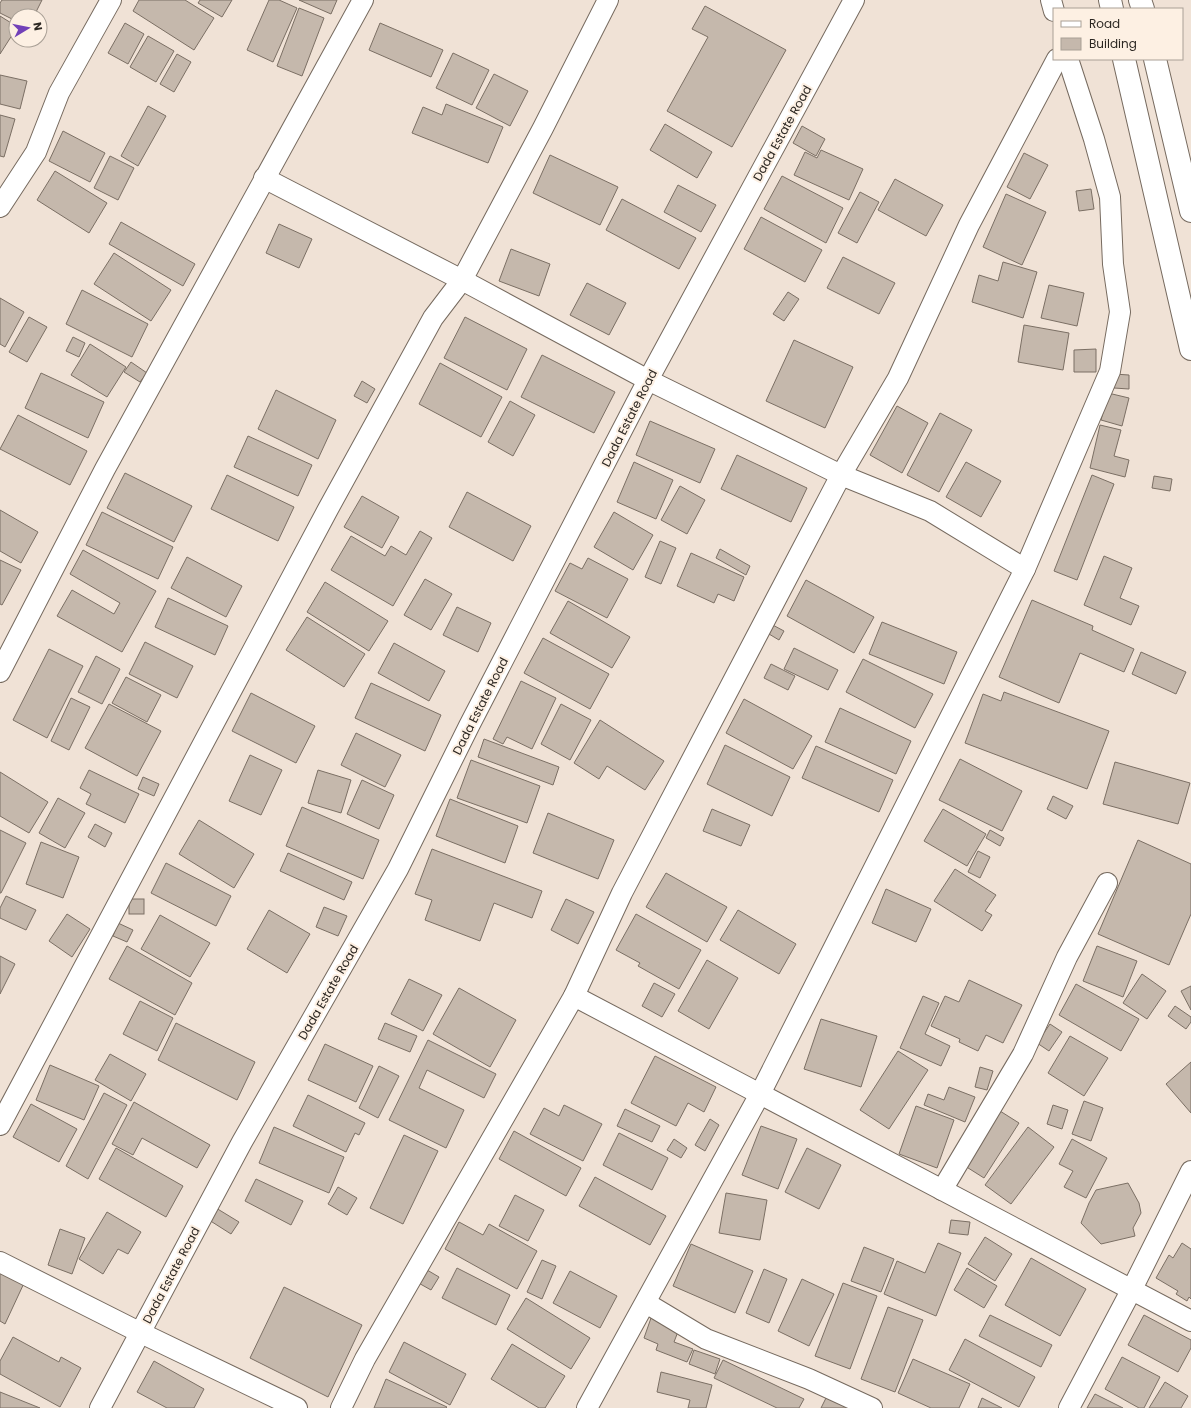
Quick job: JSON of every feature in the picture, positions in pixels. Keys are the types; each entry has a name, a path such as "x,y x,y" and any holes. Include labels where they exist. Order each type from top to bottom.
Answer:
{"highway":[{"path":"1124,60 1191,349"},
{"path":"1155,60 1191,211"}],"street":[{"path":"0,207 36,152 59,93 111,0"},
{"path":"0,672 105,469 363,0"},
{"path":"0,1125 326,511 433,318 462,280 543,128 608,0"},
{"name":"Dada Estate Road","path":"100,1408 242,1142 398,869 469,726 648,380 854,0"},
{"path":"341,1408 364,1359 574,996 622,893 841,475 898,378 969,225 1056,60"},
{"path":"587,1408 760,1094 1025,569 1110,372 1120,312 1113,264 1110,197 1094,139 1068,60"},
{"path":"264,178 462,280 648,380 841,475 930,511 1025,569"},
{"path":"942,1190 1023,1054 1067,957 1107,883"},
{"path":"574,996 942,1190 1132,1288 1191,1321"},
{"path":"1069,1408 1191,1171"},
{"path":"0,1262 141,1333 297,1408"},
{"path":"646,1302 706,1339 809,1379 872,1408"}],"building":[{"path":"2,0 42,0 38,8 8,8 8,17 0,13 0,3"},
{"path":"139,0 185,0 214,18 194,50 133,11"},
{"path":"200,0 232,0 222,17 198,3"},
{"path":"269,0 279,0 297,8 273,62 247,50"},
{"path":"299,0 337,0 331,14"},
{"path":"705,6 786,50 732,147 667,111 708,37 692,29"},
{"path":"299,8 324,18 302,76 277,66"},
{"path":"0,16 8,21 8,42 0,54"},
{"path":"125,23 144,34 128,64 108,53"},
{"path":"380,23 443,50 431,77 369,50"},
{"path":"148,36 174,51 156,82 130,67"},
{"path":"453,53 489,70 472,105 436,88"},
{"path":"177,54 191,62 174,92 160,84"},
{"path":"494,74 528,91 510,126 476,108"},
{"path":"0,75 27,81 20,109 0,104"},
{"path":"446,104 503,127 488,163 412,133 423,107 442,115"},
{"path":"148,106 166,116 138,166 121,156"},
{"path":"0,115 15,119 4,157 0,156"},
{"path":"665,124 712,152 697,178 650,150"},
{"path":"802,126 825,139 816,156 793,143"},
{"path":"63,131 105,153 90,182 49,161"},
{"path":"821,150 863,169 849,200 794,175 805,152 817,158"},
{"path":"1024,153 1048,165 1030,199 1007,187"},
{"path":"550,155 618,187 600,225 533,193"},
{"path":"110,156 134,168 118,200 94,188"},
{"path":"55,171 107,203 89,233 37,200"},
{"path":"782,176 843,208 826,243 764,209"},
{"path":"895,179 943,205 926,236 878,210"},
{"path":"678,185 716,205 701,232 664,212"},
{"path":"1091,189 1094,209 1079,211 1076,191"},
{"path":"860,192 879,202 857,243 838,233"},
{"path":"1006,194 1046,212 1022,265 983,247"},
{"path":"622,199 696,238 679,269 606,230"},
{"path":"761,217 822,250 805,282 744,249"},
{"path":"121,222 195,264 183,286 109,244"},
{"path":"279,224 312,239 299,268 266,253"},
{"path":"511,249 550,264 539,296 499,281"},
{"path":"114,253 171,290 151,321 94,284"},
{"path":"843,257 895,283 879,314 827,288"},
{"path":"1003,262 1037,272 1023,318 972,302 979,275 998,281"},
{"path":"587,283 626,303 609,335 570,315"},
{"path":"1049,285 1084,293 1077,326 1041,318"},
{"path":"82,290 148,324 132,357 66,324"},
{"path":"788,292 799,299 784,321 773,314"},
{"path":"0,298 24,312 5,347 0,344"},
{"path":"29,317 47,327 27,362 9,352"},
{"path":"465,317 527,349 507,390 444,358"},
{"path":"1024,325 1069,333 1063,370 1018,362"},
{"path":"73,337 85,343 79,357 66,351"},
{"path":"794,340 853,367 825,428 766,401"},
{"path":"90,344 126,367 107,397 71,375"},
{"path":"1096,349 1096,372 1074,372 1074,350"},
{"path":"542,355 615,392 594,433 521,397"},
{"path":"131,362 147,373 140,382 124,372"},
{"path":"440,363 502,397 481,437 419,404"},
{"path":"41,373 104,402 88,438 25,408"},
{"path":"1114,374 1129,375 1129,389 1114,388"},
{"path":"362,381 375,389 367,403 354,396"},
{"path":"276,390 336,420 318,459 258,429"},
{"path":"1108,393 1129,398 1122,426 1101,420"},
{"path":"510,401 535,415 513,456 488,442"},
{"path":"897,406 928,423 902,473 870,455"},
{"path":"940,413 972,430 939,492 907,475"},
{"path":"18,415 87,451 70,485 0,449"},
{"path":"650,421 715,449 700,483 636,455"},
{"path":"1100,425 1121,430 1114,456 1129,460 1125,477 1090,468"},
{"path":"248,436 312,465 298,496 234,467"},
{"path":"737,455 807,488 791,522 721,489"},
{"path":"634,462 673,480 656,519 617,502"},
{"path":"966,462 1001,481 981,517 946,497"},
{"path":"125,473 192,506 174,542 107,508"},
{"path":"227,475 294,507 278,541 211,509"},
{"path":"1092,475 1114,484 1077,580 1054,571"},
{"path":"1154,476 1172,479 1170,491 1152,488"},
{"path":"680,486 705,500 687,534 661,520"},
{"path":"467,492 531,526 513,561 449,527"},
{"path":"362,496 399,517 382,548 344,527"},
{"path":"0,510 38,532 21,563 0,551"},
{"path":"102,512 173,547 158,579 86,545"},
{"path":"614,512 653,535 633,570 594,547"},
{"path":"420,531 432,538 393,606 331,570 351,536 385,556 391,546 406,555"},
{"path":"660,541 676,548 661,584 645,577"},
{"path":"720,549 750,566 746,575 716,558"},
{"path":"83,550 156,591 122,652 57,616 72,590 114,614 120,603 70,574"},
{"path":"691,553 744,577 734,601 718,594 714,603 677,586"},
{"path":"1104,556 1132,568 1120,598 1139,606 1131,625 1084,605"},
{"path":"187,557 242,586 226,617 171,588"},
{"path":"588,558 628,579 607,618 555,591 570,563 582,569"},
{"path":"0,560 21,570 2,605 0,604"},
{"path":"425,579 452,594 431,630 404,615"},
{"path":"806,580 874,617 854,653 787,616"},
{"path":"325,582 388,621 369,651 307,612"},
{"path":"168,598 228,626 215,655 155,627"},
{"path":"1032,600 1093,626 1092,630 1134,649 1124,672 1080,653 1059,703 999,677"},
{"path":"568,601 630,637 612,668 550,633"},
{"path":"457,607 491,623 478,652 443,635"},
{"path":"307,617 365,654 344,687 286,650"},
{"path":"882,622 957,652 944,684 869,654"},
{"path":"769,623 784,631 779,640 764,631"},
{"path":"543,638 609,674 590,709 524,673"},
{"path":"145,642 193,666 177,698 129,674"},
{"path":"394,643 445,671 429,701 378,673"},
{"path":"794,648 838,670 828,690 784,669"},
{"path":"49,649 83,666 47,738 13,720"},
{"path":"1141,652 1186,672 1176,694 1132,674"},
{"path":"96,656 120,669 102,704 78,692"},
{"path":"863,659 933,694 915,728 846,692"},
{"path":"771,664 795,676 788,690 764,678"},
{"path":"126,677 161,695 147,722 112,703"},
{"path":"521,681 556,698 532,749 507,737 503,744 493,739"},
{"path":"371,683 441,715 425,751 355,718"},
{"path":"1004,692 1109,731 1087,789 965,743 983,694 1001,701"},
{"path":"251,693 315,726 296,763 232,731"},
{"path":"71,698 90,707 69,750 51,741"},
{"path":"744,699 812,736 793,769 726,733"},
{"path":"109,704 161,731 137,776 85,748"},
{"path":"561,704 591,720 570,760 541,744"},
{"path":"840,708 911,741 896,774 825,742"},
{"path":"600,720 664,761 645,790 607,766 599,779 574,763"},
{"path":"356,733 401,755 385,787 341,765"},
{"path":"484,739 559,767 553,785 478,757"},
{"path":"725,745 790,777 772,816 707,784"},
{"path":"816,746 893,780 879,812 802,778"},
{"path":"250,755 282,770 261,815 229,801"},
{"path":"960,759 1022,791 1002,831 939,800"},
{"path":"471,760 540,786 527,823 457,798"},
{"path":"1115,762 1190,783 1178,824 1103,804"},
{"path":"89,770 139,794 125,823 86,804 91,794 80,788"},
{"path":"318,770 351,780 341,813 308,803"},
{"path":"0,772 48,802 29,833 0,816"},
{"path":"143,777 159,784 154,796 138,789"},
{"path":"362,780 394,795 379,829 347,814"},
{"path":"1053,796 1073,806 1066,819 1047,809"},
{"path":"58,798 85,813 65,848 39,833"},
{"path":"450,799 518,826 505,863 436,836"},
{"path":"302,807 379,840 363,879 286,846"},
{"path":"712,809 750,825 741,846 703,831"},
{"path":"943,809 986,834 967,866 924,841"},
{"path":"548,813 614,840 598,879 533,853"},
{"path":"199,820 254,854 234,888 179,854"},
{"path":"95,824 112,833 105,847 88,837"},
{"path":"0,830 26,843 1,893 0,893"},
{"path":"990,830 1004,838 1000,846 986,838"},
{"path":"1138,840 1191,864 1191,914 1169,965 1098,934"},
{"path":"41,842 79,857 63,898 26,884"},
{"path":"432,849 542,891 532,918 494,903 480,941 425,920 432,900 415,894"},
{"path":"978,851 990,857 980,878 968,872"},
{"path":"288,853 352,882 344,900 280,871"},
{"path":"166,863 231,896 216,926 151,893"},
{"path":"955,869 996,895 985,911 992,915 982,931 934,901"},
{"path":"666,873 727,907 707,942 646,907"},
{"path":"886,889 931,909 916,942 872,923"},
{"path":"6,896 36,910 26,930 0,918 0,908"},
{"path":"129,899 144,899 144,914 129,914"},
{"path":"566,899 594,912 578,944 551,930"},
{"path":"324,907 347,916 338,936 316,927"},
{"path":"269,910 310,934 287,973 247,949"},
{"path":"738,910 796,944 779,974 720,940"},
{"path":"67,914 90,929 72,957 49,941"},
{"path":"636,914 701,950 679,989 638,966 640,963 616,950"},
{"path":"160,915 210,943 190,977 141,949"},
{"path":"118,923 133,930 127,942 113,936"},
{"path":"127,946 192,983 175,1015 109,979"},
{"path":"1097,946 1137,961 1123,997 1083,981"},
{"path":"0,956 15,964 0,994"},
{"path":"707,960 738,978 709,1029 678,1011"},
{"path":"1142,974 1166,991 1147,1019 1123,1003"},
{"path":"409,979 442,995 423,1031 391,1014"},
{"path":"969,980 1022,1005 1003,1043 986,1035 978,1051 959,1042 960,1039 931,1026 945,996 959,1002"},
{"path":"654,983 675,994 662,1017 642,1006"},
{"path":"1076,984 1139,1019 1121,1051 1059,1015"},
{"path":"1191,986 1191,1010 1181,991"},
{"path":"459,988 516,1020 490,1067 433,1034"},
{"path":"923,996 939,1003 925,1034 950,1046 941,1066 900,1048"},
{"path":"140,1001 173,1018 157,1051 123,1034"},
{"path":"1175,1006 1191,1017 1191,1022 1186,1029 1168,1016"},
{"path":"821,1019 877,1036 861,1087 804,1069"},
{"path":"176,1023 255,1062 237,1100 158,1060"},
{"path":"385,1023 417,1036 410,1052 378,1039"},
{"path":"1050,1024 1062,1032 1049,1051 1037,1043"},
{"path":"1070,1036 1108,1058 1084,1096 1048,1073"},
{"path":"428,1040 496,1074 484,1098 427,1070 419,1088 464,1110 446,1148 389,1120"},
{"path":"325,1044 373,1066 356,1102 308,1080"},
{"path":"898,1051 928,1070 889,1129 860,1110"},
{"path":"110,1054 146,1074 131,1101 95,1080"},
{"path":"655,1056 716,1087 704,1112 688,1103 676,1126 631,1103"},
{"path":"1191,1062 1191,1113 1166,1084"},
{"path":"50,1065 99,1086 84,1120 36,1100"},
{"path":"379,1066 399,1076 378,1118 359,1108"},
{"path":"980,1067 993,1071 987,1090 975,1087"},
{"path":"949,1087 975,1097 965,1122 924,1105 928,1094 944,1100"},
{"path":"104,1093 127,1105 88,1179 66,1166"},
{"path":"308,1095 365,1123 359,1135 355,1133 346,1152 293,1126"},
{"path":"1084,1101 1103,1108 1091,1141 1072,1134"},
{"path":"134,1102 210,1145 197,1168 142,1138 133,1155 112,1144"},
{"path":"31,1104 77,1129 59,1162 13,1137"},
{"path":"564,1105 602,1124 583,1161 530,1134 544,1108 559,1116"},
{"path":"1053,1105 1068,1110 1062,1129 1047,1124"},
{"path":"916,1106 954,1120 937,1168 899,1154"},
{"path":"625,1109 660,1126 652,1142 617,1126"},
{"path":"1000,1111 1019,1123 984,1178 965,1166"},
{"path":"710,1119 719,1125 705,1151 695,1145"},
{"path":"761,1126 797,1139 778,1189 742,1175"},
{"path":"274,1127 344,1157 329,1193 259,1163"},
{"path":"1028,1127 1054,1147 1011,1204 985,1185"},
{"path":"514,1131 581,1168 566,1196 499,1159"},
{"path":"619,1133 668,1158 652,1190 603,1165"},
{"path":"404,1135 438,1151 403,1224 370,1208"},
{"path":"674,1139 687,1148 681,1158 667,1150"},
{"path":"1072,1139 1107,1158 1086,1198 1064,1187 1073,1171 1059,1164"},
{"path":"116,1148 183,1186 166,1217 99,1179"},
{"path":"807,1148 841,1165 819,1209 785,1192"},
{"path":"595,1177 666,1216 650,1245 579,1206"},
{"path":"256,1179 303,1201 291,1225 245,1201"},
{"path":"1128,1183 1139,1203 1141,1213 1133,1228 1135,1236 1101,1244 1081,1223 1089,1203 1096,1190"},
{"path":"338,1187 357,1198 347,1215 328,1204"},
{"path":"726,1193 767,1200 760,1240 719,1233"},
{"path":"515,1195 544,1210 528,1241 499,1226"},
{"path":"216,1208 239,1222 231,1234 209,1220"},
{"path":"107,1212 141,1232 128,1254 118,1249 103,1274 79,1259"},
{"path":"951,1220 970,1222 968,1235 949,1233"},
{"path":"459,1222 483,1235 489,1224 537,1251 517,1289 445,1249"},
{"path":"60,1229 85,1238 72,1274 48,1265"},
{"path":"985,1237 1012,1254 995,1281 968,1264"},
{"path":"938,1243 961,1253 936,1316 884,1294 897,1261 925,1273"},
{"path":"1182,1243 1191,1249 1191,1299 1189,1297 1187,1301 1176,1294 1178,1291 1156,1278 1169,1255 1173,1258"},
{"path":"691,1244 753,1271 735,1313 673,1286"},
{"path":"864,1247 894,1259 881,1292 851,1281"},
{"path":"1031,1258 1086,1289 1060,1336 1005,1305"},
{"path":"542,1260 556,1266 542,1299 527,1292"},
{"path":"422,1267 439,1277 431,1290 415,1281"},
{"path":"457,1268 510,1295 496,1325 442,1298"},
{"path":"967,1268 997,1286 984,1308 954,1290"},
{"path":"0,1269 25,1281 5,1324 0,1321"},
{"path":"764,1269 787,1279 769,1323 746,1313"},
{"path":"570,1271 617,1296 600,1328 553,1303"},
{"path":"802,1279 834,1294 809,1346 778,1331"},
{"path":"843,1283 877,1296 850,1369 815,1356"},
{"path":"284,1287 362,1325 328,1397 250,1358"},
{"path":"526,1298 590,1338 571,1369 507,1329"},
{"path":"888,1307 923,1320 895,1392 861,1379"},
{"path":"990,1315 1052,1345 1041,1367 979,1336"},
{"path":"1144,1315 1191,1340 1191,1348 1178,1372 1128,1345"},
{"path":"651,1318 679,1329 674,1342 693,1349 687,1362 656,1350 658,1344 644,1338"},
{"path":"13,1337 59,1362 61,1357 81,1368 60,1407 0,1374 0,1361"},
{"path":"965,1339 1035,1377 1019,1407 949,1370"},
{"path":"404,1342 466,1374 450,1405 389,1372"},
{"path":"512,1344 565,1376 545,1408 539,1408 491,1379"},
{"path":"694,1350 720,1359 715,1374 689,1364"},
{"path":"1122,1357 1160,1377 1144,1408 1139,1408 1105,1389"},
{"path":"913,1359 970,1384 959,1408 931,1408 898,1393"},
{"path":"723,1360 804,1399 799,1408 777,1408 714,1378"},
{"path":"154,1361 204,1389 194,1408 167,1408 137,1392"},
{"path":"661,1372 712,1385 706,1408 688,1408 690,1400 657,1392"},
{"path":"386,1379 447,1407 374,1408"},
{"path":"1165,1382 1188,1396 1181,1408 1149,1408"},
{"path":"0,1392 40,1408 0,1408"},
{"path":"1095,1394 1123,1408 1087,1408"},
{"path":"827,1396 853,1408 821,1408"},
{"path":"982,1398 1002,1408 978,1408"}]}
